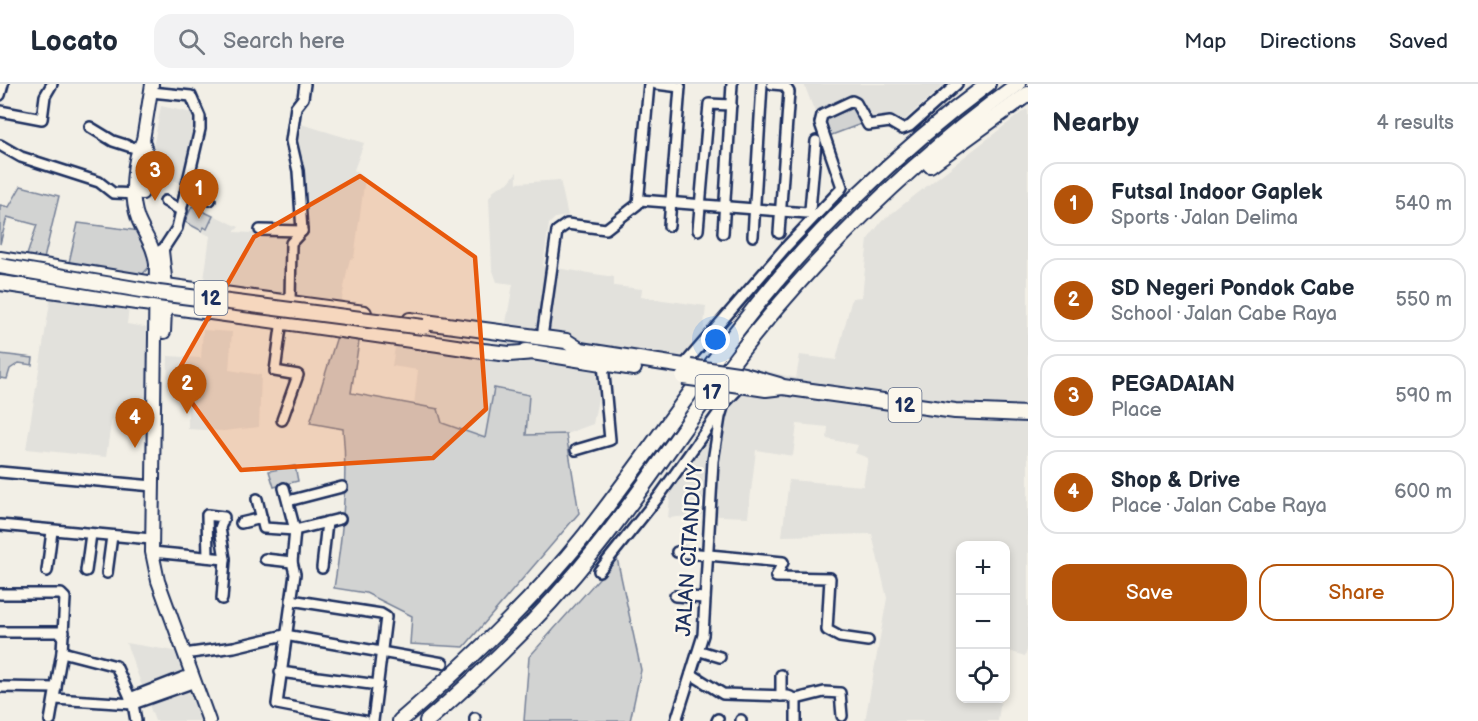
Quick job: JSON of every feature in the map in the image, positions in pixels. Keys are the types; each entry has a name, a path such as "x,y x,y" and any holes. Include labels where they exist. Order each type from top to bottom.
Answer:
{"highway":[{"name":"17","path":"400,721 474,655 520,608 584,536 743,322 812,243 897,160 938,123 988,84"},
{"name":"17","path":"427,721 536,618 590,556 758,331 842,238 894,186 949,138 1018,84"},
{"path":"842,238 965,138 1028,94"},
{"path":"0,259 160,286 298,300 566,340 580,350"},
{"name":"12","path":"0,266 167,294 422,331 603,364 685,370 742,382 769,380 783,387 955,411 1028,414"},
{"name":"12","path":"0,275 580,350 660,367"},
{"path":"135,303 138,297 139,282"},
{"path":"0,283 135,303 282,320 501,353 535,352"},
{"path":"183,309 181,298 186,289"}],"main road":[{"path":"152,88 142,147 138,218 153,245 160,286"},
{"path":"138,194 146,222 162,251 158,454 154,463 152,552 158,581 209,721"},
{"path":"139,282 156,264"}],"street":[{"path":"0,95 3,84"},
{"path":"0,111 42,119 45,96 52,84"},
{"path":"298,300 291,243 302,231 298,171 291,141 296,107 303,98 304,84"},
{"path":"539,337 554,224 562,219 600,226 617,221 635,209 640,200 649,84"},
{"path":"656,84 681,86 669,226"},
{"path":"723,233 732,84"},
{"path":"753,236 762,84"},
{"path":"772,84 784,85 789,92 778,233"},
{"path":"685,370 785,248 842,187 820,123 822,115 852,101 868,125 890,122 902,129 910,126 957,84"},
{"path":"152,88 190,96 195,100 200,117 200,129 182,211 174,234 162,251"},
{"path":"699,230 709,104 731,105"},
{"path":"90,127 113,141 142,147"},
{"path":"640,200 807,213 810,210 816,141"},
{"path":"0,145 21,157 99,182 113,193 138,194"},
{"path":"185,194 210,200"},
{"path":"165,201 182,211"},
{"path":"260,230 302,231"},
{"path":"282,320 275,371 298,375 282,420"},
{"path":"576,450 610,440 603,364"},
{"path":"599,571 660,495 742,382"},
{"name":"JALAN CITANDUY","path":"676,721 700,651 709,555 713,461 722,408"},
{"path":"0,472 153,486"},
{"path":"288,501 342,487"},
{"path":"284,488 296,530 292,562 295,574 277,701 279,706 322,717 364,721"},
{"path":"257,499 264,528 296,530 340,519"},
{"path":"208,557 209,514 224,517 220,528 225,559 222,599"},
{"path":"241,523 262,518"},
{"path":"322,568 327,522"},
{"path":"0,525 151,539"},
{"path":"47,571 52,531"},
{"path":"86,571 91,534"},
{"path":"107,573 112,536"},
{"path":"152,552 225,559"},
{"path":"677,552 783,562 776,577 830,578 827,630 840,638 867,640"},
{"path":"265,559 292,562"},
{"path":"0,594 64,595 62,652 50,721"},
{"path":"675,596 705,597"},
{"path":"291,600 384,615 386,619 373,721"},
{"path":"0,632 64,632"},
{"path":"184,654 234,647 285,635 443,663"},
{"path":"700,651 720,657"},
{"path":"62,652 116,666 131,701 136,721"},
{"path":"280,672 378,686"},
{"path":"691,674 723,694 781,696 796,699 824,692 840,693 842,716"},
{"path":"781,675 781,696"},
{"path":"55,699 131,701 194,678"},
{"path":"0,687 56,688"},
{"path":"796,699 796,721"}],"highlighted area":[{"path":"360,176 475,257 486,409 433,458 241,470 174,378 254,237"}],"shaded area":[{"path":"804,84 945,84 902,122 888,117 868,119 856,97 816,115"},
{"path":"161,106 201,115 204,135 189,187 149,169"},
{"path":"855,107 861,124 829,136 823,120"},
{"path":"1026,109 1028,111 1028,648 1025,656 1010,651 1010,541 956,541 956,703 1000,703 998,721 865,721 887,598 872,534 782,536 789,480 863,486 868,458 855,453 858,445 827,439 828,427 797,424 793,456 756,450 748,517 697,515 668,518 672,475 753,368 796,378 800,355 836,360 852,298 862,297 868,239 882,221"},
{"path":"301,124 364,143 354,170 365,178 354,258 350,259 341,305 203,287 210,236 184,223 192,205 239,227 234,232 306,236 304,191 295,147"},
{"path":"517,172 517,183 560,180 568,216 555,218 549,224 543,266 614,277 614,286 642,289 641,297 706,306 703,335 686,354 647,365 606,358 593,424 566,434 526,435 494,388 485,438 441,423 438,409 414,405 418,370 392,366 397,335 500,356 513,284 497,282 492,268 489,198 495,189 508,183"},
{"path":"21,186 59,196 43,263 25,261 37,225 7,217 0,244 0,205 9,207"},
{"path":"192,206 213,216 207,229 204,227 202,231 185,222"},
{"path":"78,223 140,231 146,239 151,265 138,279 68,267"},
{"path":"51,296 129,307 127,324 156,329 154,414 113,410 106,457 26,449"},
{"path":"203,330 232,332 229,370 261,375 259,427 223,431 188,429 188,389 167,388 168,356 201,358"},
{"path":"338,333 360,335 351,393 438,409 442,423 485,438 494,388 529,395 526,435 566,434 579,513 464,647 410,644 412,616 366,593 334,588 344,509 343,429 310,423"},
{"path":"0,354 33,358 32,365 19,363 10,369 7,379 0,378"},
{"path":"295,466 298,481 274,487 269,471"},
{"path":"617,558 641,670 630,721 524,721 529,657"},
{"path":"126,643 181,652 206,721 155,721"}],"place":[{"name":"PEGADAIAN","path":"155,201"},
{"name":"Futsal Indoor Gaplek","path":"199,219"},
{"name":"SD Negeri Pondok Cabe","path":"187,414"},
{"name":"Shop & Drive","path":"135,448"}]}
